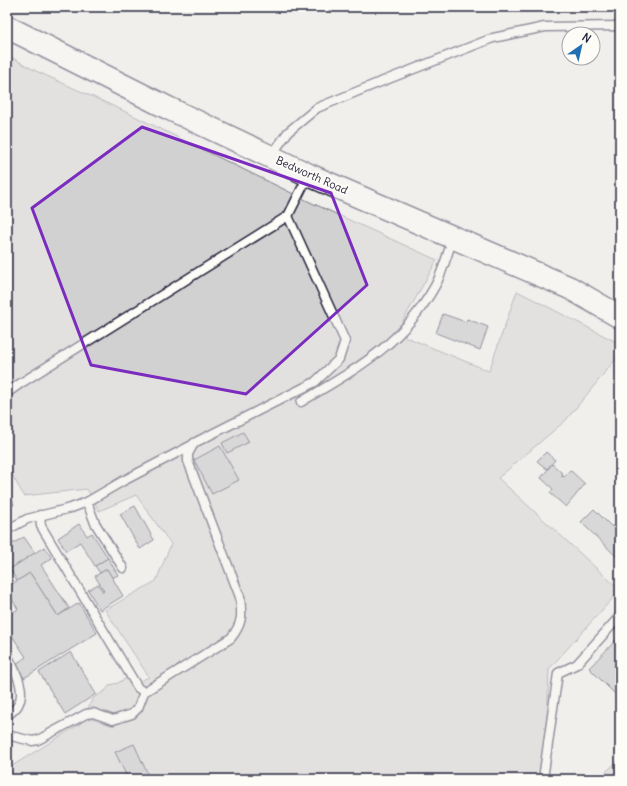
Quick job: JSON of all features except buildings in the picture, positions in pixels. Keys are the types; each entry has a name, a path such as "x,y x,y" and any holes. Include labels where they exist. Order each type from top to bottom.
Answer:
{"main road":[{"name":"Bedworth Road","path":"7,27 309,175 570,288 620,317"}],"lane":[{"path":"271,157 288,132 317,108 373,84 493,38 544,27 620,26"},
{"path":"7,394 28,378 288,216 309,175"},
{"path":"7,530 27,519 71,508 87,502 122,480 315,382 339,359 345,341 288,216"},
{"path":"301,402 366,363 402,333 435,286 453,237"},
{"path":"7,734 32,741 38,740 86,714 93,713 113,720 132,714 138,708 144,692 232,638 240,627 242,611 240,597 188,461 188,454 194,444"},
{"path":"87,502 95,523 123,568"},
{"path":"40,515 41,526 138,688 144,692"},
{"path":"543,779 558,672 577,664 620,616"},
{"path":"7,655 17,673 21,694 18,705 7,716"}],"highlighted area":[{"path":"142,127 331,193 367,285 246,394 91,365 32,208"}],"shaded area":[{"path":"7,55 36,71 126,112 312,203 437,260 396,333 489,371 517,291 620,344 620,354 566,420 498,478 620,590 549,669 545,779 7,779 7,769 80,724 93,698 105,691 110,685 118,683 133,674 138,682 149,677 105,610 156,581 171,544 136,495 99,511 87,489 24,496 7,466"},
{"path":"620,759 620,779 598,779"}]}
